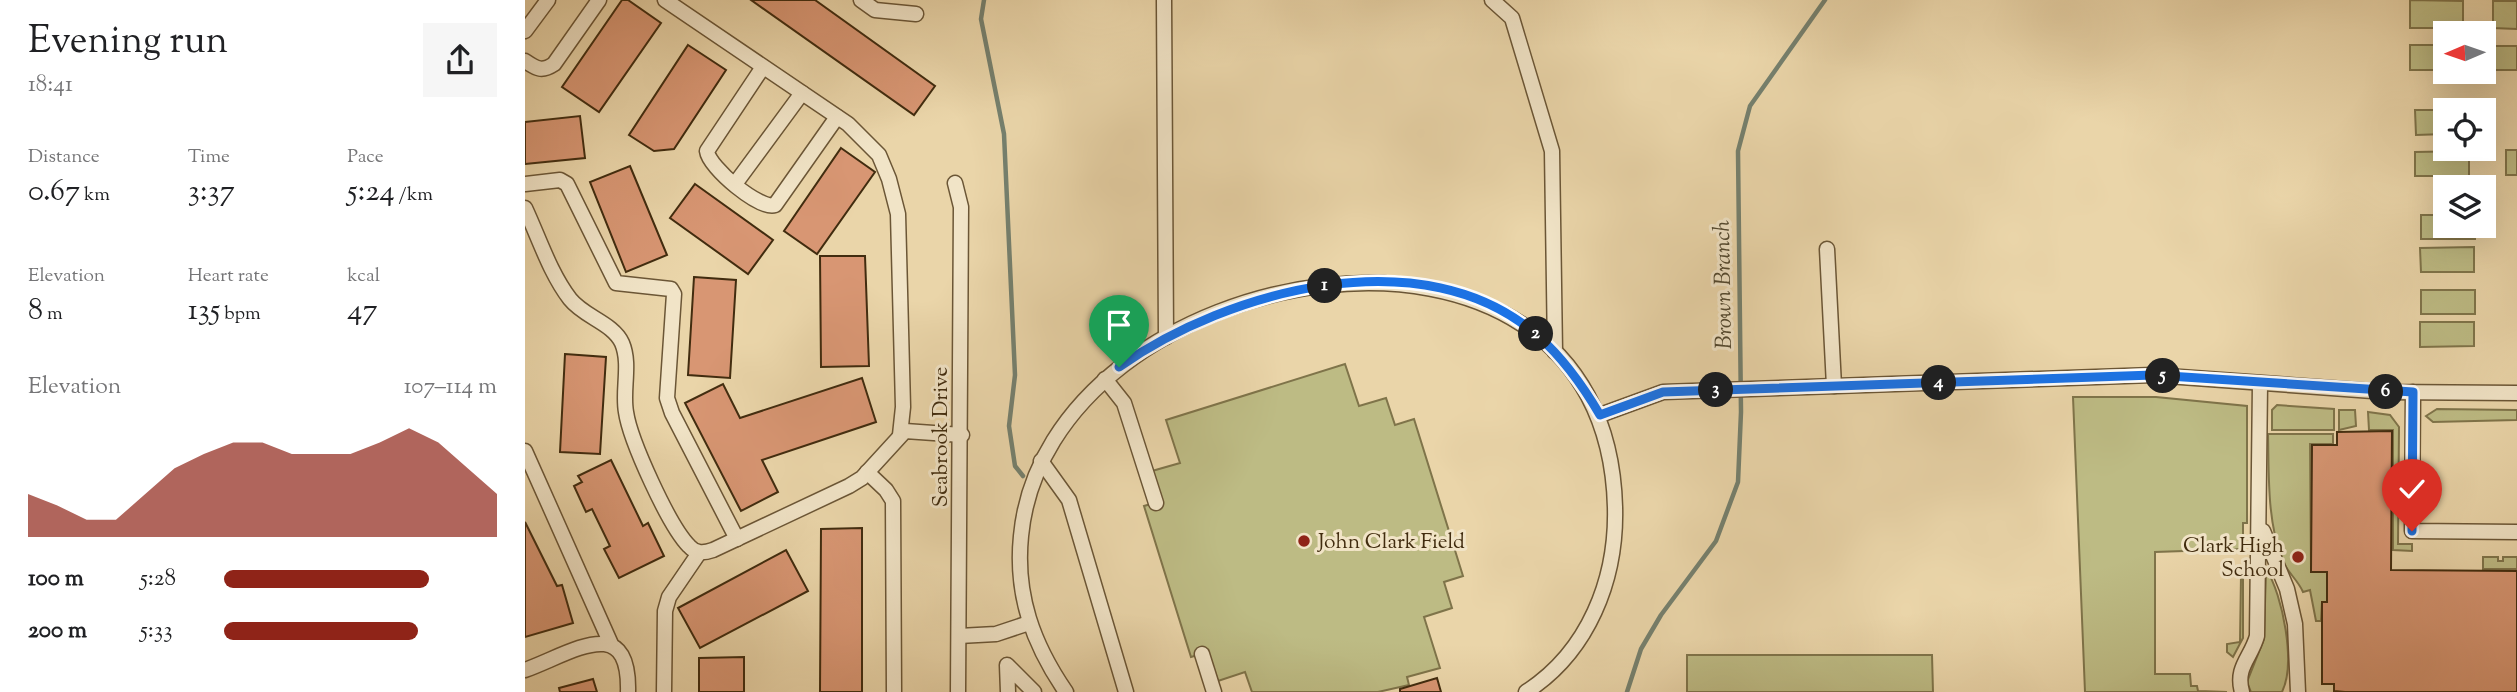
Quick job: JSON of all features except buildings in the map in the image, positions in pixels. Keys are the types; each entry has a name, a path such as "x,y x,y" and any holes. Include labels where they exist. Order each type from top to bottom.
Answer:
{"street":[{"path":"525,31 548,0"},
{"path":"525,61 537,69 546,70 554,64 599,0"},
{"path":"664,0 837,117 879,155 895,203 901,263 903,407 900,435"},
{"path":"861,0 875,10 916,14"},
{"path":"1164,0 1166,337"},
{"path":"1492,0 1512,18 1552,151 1555,352"},
{"path":"763,67 707,151 712,166 763,205 775,205 837,117"},
{"path":"735,184 802,93"},
{"path":"525,184 559,180 567,184 616,283 671,289 674,294 667,398 672,413 737,539"},
{"name":"Seabrook Drive","path":"955,183 961,207 962,435 958,692"},
{"path":"525,208 569,297 592,319 611,329 622,344 626,414 639,457 679,533 689,547 699,553 713,550 849,486 867,472 905,431 962,435"},
{"path":"1826,248 1834,386"},
{"path":"1066,692 1040,652 1029,623 1020,570 1020,541 1028,493 1041,461 1071,414 1105,379 1138,353 1224,311 1268,297 1333,285 1380,282 1436,288 1469,297 1514,318 1555,352 1586,391 1600,415 1607,435 1614,485 1611,562 1598,606 1549,684 1525,692"},
{"path":"1600,415 1663,392 2153,375 2413,392 2517,393"},
{"path":"1105,379 1124,403 1156,503"},
{"path":"2242,692 2238,677 2242,663 2253,650 2257,636 2260,384"},
{"path":"2413,392 2412,531 2517,532"},
{"path":"525,451 611,644"},
{"path":"1041,461 1069,500 1126,692"},
{"path":"867,472 886,490 893,501 895,516 894,692"},
{"path":"2259,519 2287,589 2295,624 2297,691"},
{"path":"664,692 665,611 669,597 699,553"},
{"path":"959,636 996,634 1029,623"},
{"path":"525,670 595,644 611,644 620,649 626,660 628,692"},
{"path":"1202,654 1214,692"},
{"path":"1008,692 1007,665 1034,692"}],"shaded area":[{"path":"2410,0 2463,1 2463,21 2433,21 2433,28 2410,28"},
{"path":"2493,1 2517,1 2517,29 2496,28 2496,21 2493,21"},
{"path":"2410,45 2433,45 2433,70 2410,70"},
{"path":"2496,46 2517,46 2517,70 2496,70"},
{"path":"2415,110 2433,110 2433,134 2416,135"},
{"path":"2506,150 2517,150 2517,175 2506,175"},
{"path":"2415,152 2433,152 2433,161 2469,161 2469,175 2415,176"},
{"path":"2421,215 2433,215 2433,238 2475,238 2475,239 2421,239"},
{"path":"2474,247 2474,272 2421,272 2420,248"},
{"path":"2421,290 2475,290 2475,314 2421,314"},
{"path":"2420,322 2474,322 2474,346 2420,347"},
{"name":"John Clark Field","path":"1345,364 1359,406 1386,398 1395,425 1414,419 1463,576 1444,582 1452,608 1424,617 1440,668 1407,677 1409,685 1378,692 1252,692 1245,672 1218,681 1208,652 1191,657 1144,506 1161,501 1152,471 1180,463 1166,420"},
{"path":"2073,397 2156,397 2247,406 2247,523 2243,523 2243,549 2155,552 2155,674 2190,674 2191,686 2197,686 2198,691 2227,692 2085,692"},
{"path":"2277,405 2334,409 2334,430 2272,430 2272,410"},
{"path":"2437,409 2517,410 2517,420 2433,422 2426,416"},
{"path":"2339,410 2355,410 2356,426 2339,430"},
{"path":"2368,412 2390,415 2399,427 2398,544 2412,544 2412,551 2393,550 2393,430 2369,430"},
{"path":"2268,434 2333,434 2333,444 2310,444 2311,571 2327,572 2333,602 2322,602 2321,621 2316,621 2310,590 2303,592 2284,564 2277,545 2270,497"},
{"path":"2483,557 2498,557 2498,561 2503,561 2503,557 2517,557 2517,569 2483,569"},
{"path":"2232,568 2243,568 2243,638 2233,657 2227,652 2227,644 2240,642 2241,575 2229,574"},
{"path":"2266,569 2278,595 2286,630 2288,665 2282,692 2251,692 2247,682 2264,639"},
{"path":"1687,655 1932,655 1933,692 1687,692"}],"waterway":[{"path":"984,0 981,19 1004,134 1015,375 1009,426 1015,466 1023,476"},
{"name":"Brown Branch","path":"1627,692 1641,649 1661,615 1716,541 1738,482 1741,412 1738,151 1750,106 1825,0"}],"place":[{"name":"John Clark Field","path":"1304,541"},
{"name":"Clark High School","path":"2298,557"}],"route":[{"path":"1119,367 1138,353 1179,331 1224,311 1268,297 1333,285 1398,282 1469,297 1514,318 1555,352 1586,391 1600,415 1663,392 2153,375 2413,392 2412,531"}]}
